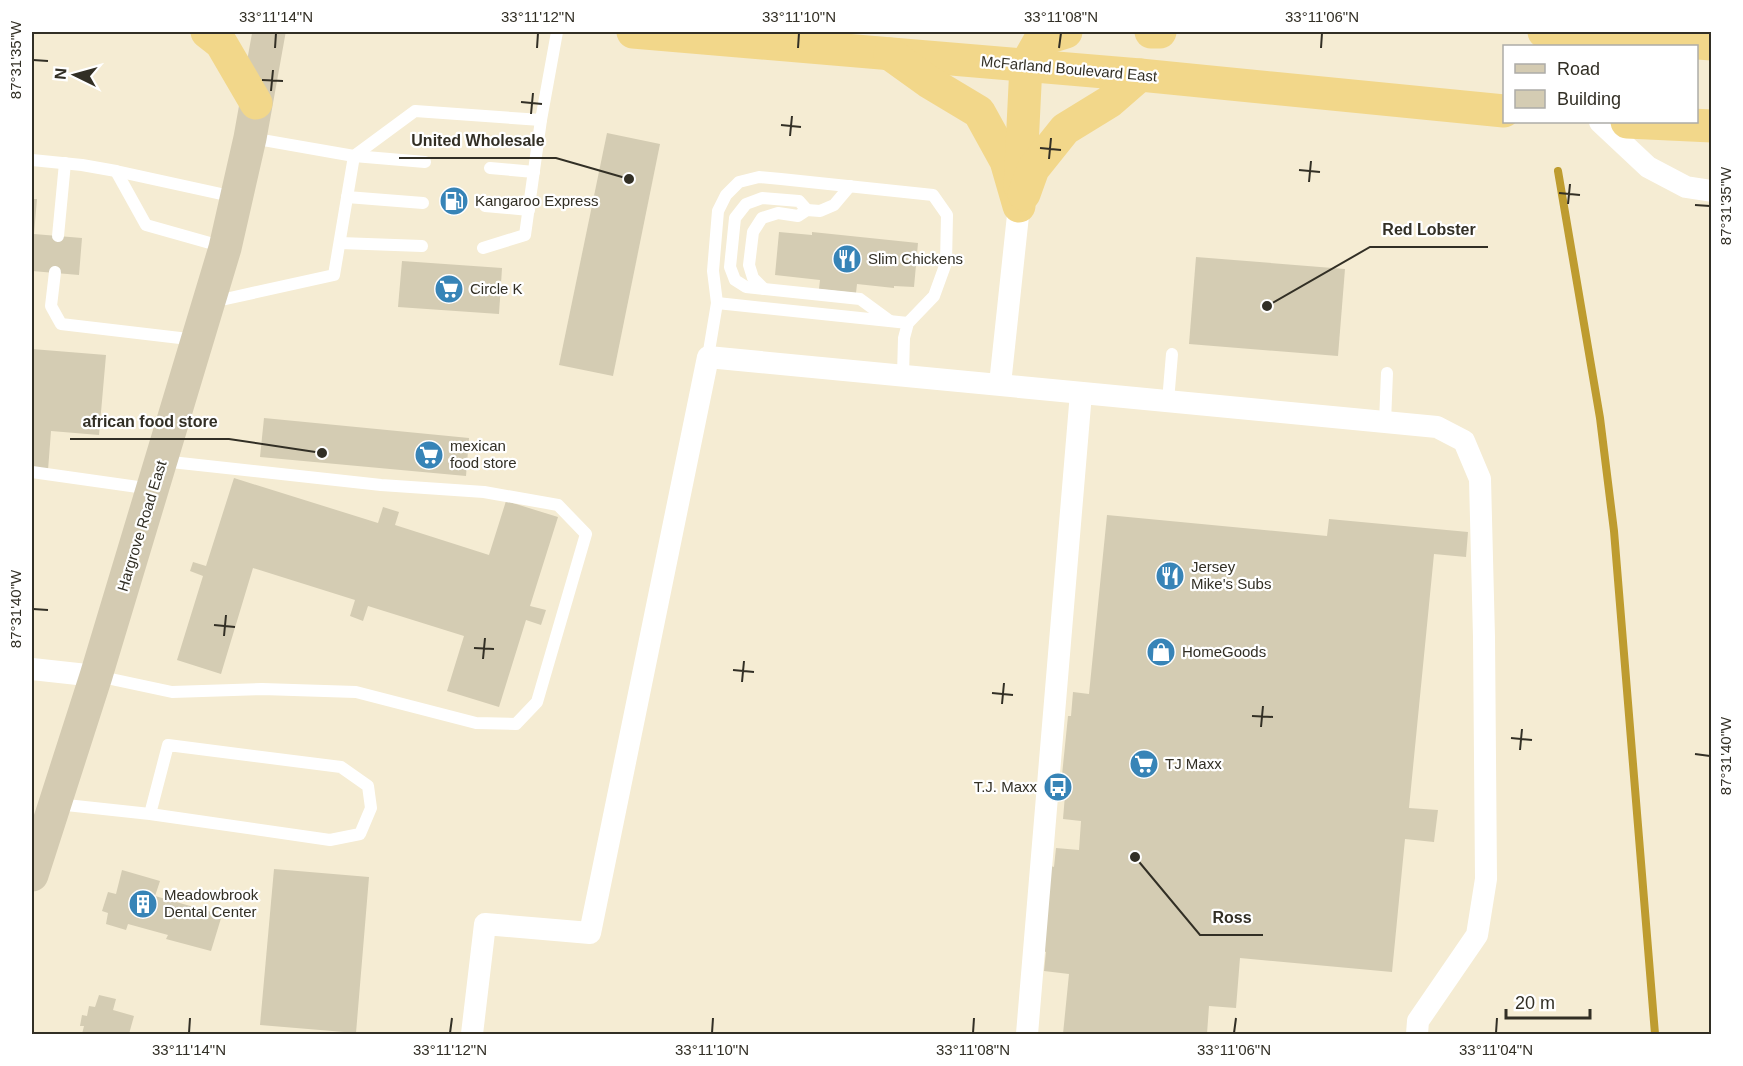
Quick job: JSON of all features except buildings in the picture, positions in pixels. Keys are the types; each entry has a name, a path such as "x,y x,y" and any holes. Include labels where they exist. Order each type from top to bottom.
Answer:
{"highway":[{"path":"207,32 221,43 256,103"},
{"name":"McFarland Boulevard East","path":"633,32 1140,75 1503,111"},
{"path":"1019,206 1026,65 1040,40 1066,32"},
{"path":"1151,32 1160,32"},
{"path":"1544,32 1712,44"},
{"path":"890,54 928,82 979,112 1006,161 1019,206"},
{"path":"1019,206 1033,169 1065,129 1109,102 1140,75"},
{"path":"1648,123 1712,126"}],"main road":[{"name":"Hargrove Road East","path":"32,875 158,475 225,248 250,138 269,32"}],"street":[{"path":"1601,123 1648,166 1686,187 1712,191"},
{"path":"1000,384 1019,206"},
{"path":"472,1035 485,924 590,933 708,357 1437,427 1464,441 1480,479 1484,625 1486,879 1477,935 1418,1021 1417,1035"},
{"path":"1027,1035 1080,393"},
{"path":"32,669 96,676"}],"lane":[{"path":"483,248 525,235 556,32"},
{"path":"208,303 334,275 354,156 415,111 541,120"},
{"path":"250,138 354,156 425,162"},
{"path":"32,160 116,171 236,198"},
{"path":"58,236 65,163"},
{"path":"490,168 534,172"},
{"path":"116,171 146,225 225,248"},
{"path":"708,357 717,303 713,272 718,211 726,195 739,182 759,177 933,195 946,215 946,263 934,296 908,323 904,338 903,375"},
{"path":"764,289 753,278 749,265 753,232 762,218 778,213 798,216 807,210 820,211 834,205 850,186"},
{"path":"347,197 423,203"},
{"path":"807,210 799,201 762,198 746,204 735,218 730,267 735,280 746,287 860,299 890,321"},
{"path":"485,206 529,210"},
{"path":"340,243 422,246"},
{"path":"55,272 51,306 61,324 197,340"},
{"path":"717,303 908,323"},
{"path":"1168,402 1172,354"},
{"path":"1385,422 1387,373"},
{"path":"32,472 158,475 484,492 558,505 586,534 537,702 516,724 476,723 356,692 262,689 172,692 96,676"},
{"path":"55,804 150,814 330,840 360,834 371,808 368,786 341,766 168,746 150,814"}],"waterway":[{"path":"1558,171 1600,418 1614,531 1655,1034"}],"place":[{"name":"United Wholesale","path":"629,179"},
{"name":"Kangaroo Express","path":"454,201"},
{"name":"Slim Chickens","path":"847,259"},
{"name":"Circle K","path":"449,289"},
{"name":"Red Lobster","path":"1267,306"},
{"name":"african food store","path":"322,453"},
{"name":"mexican food store","path":"429,455"},
{"name":"Jersey Mike's Subs","path":"1170,576"},
{"name":"HomeGoods","path":"1161,652"},
{"name":"TJ Maxx","path":"1144,764"},
{"name":"T.J. Maxx","path":"1058,787"},
{"name":"Ross","path":"1135,857"},
{"name":"Meadowbrook Dental Center","path":"143,904"}]}
